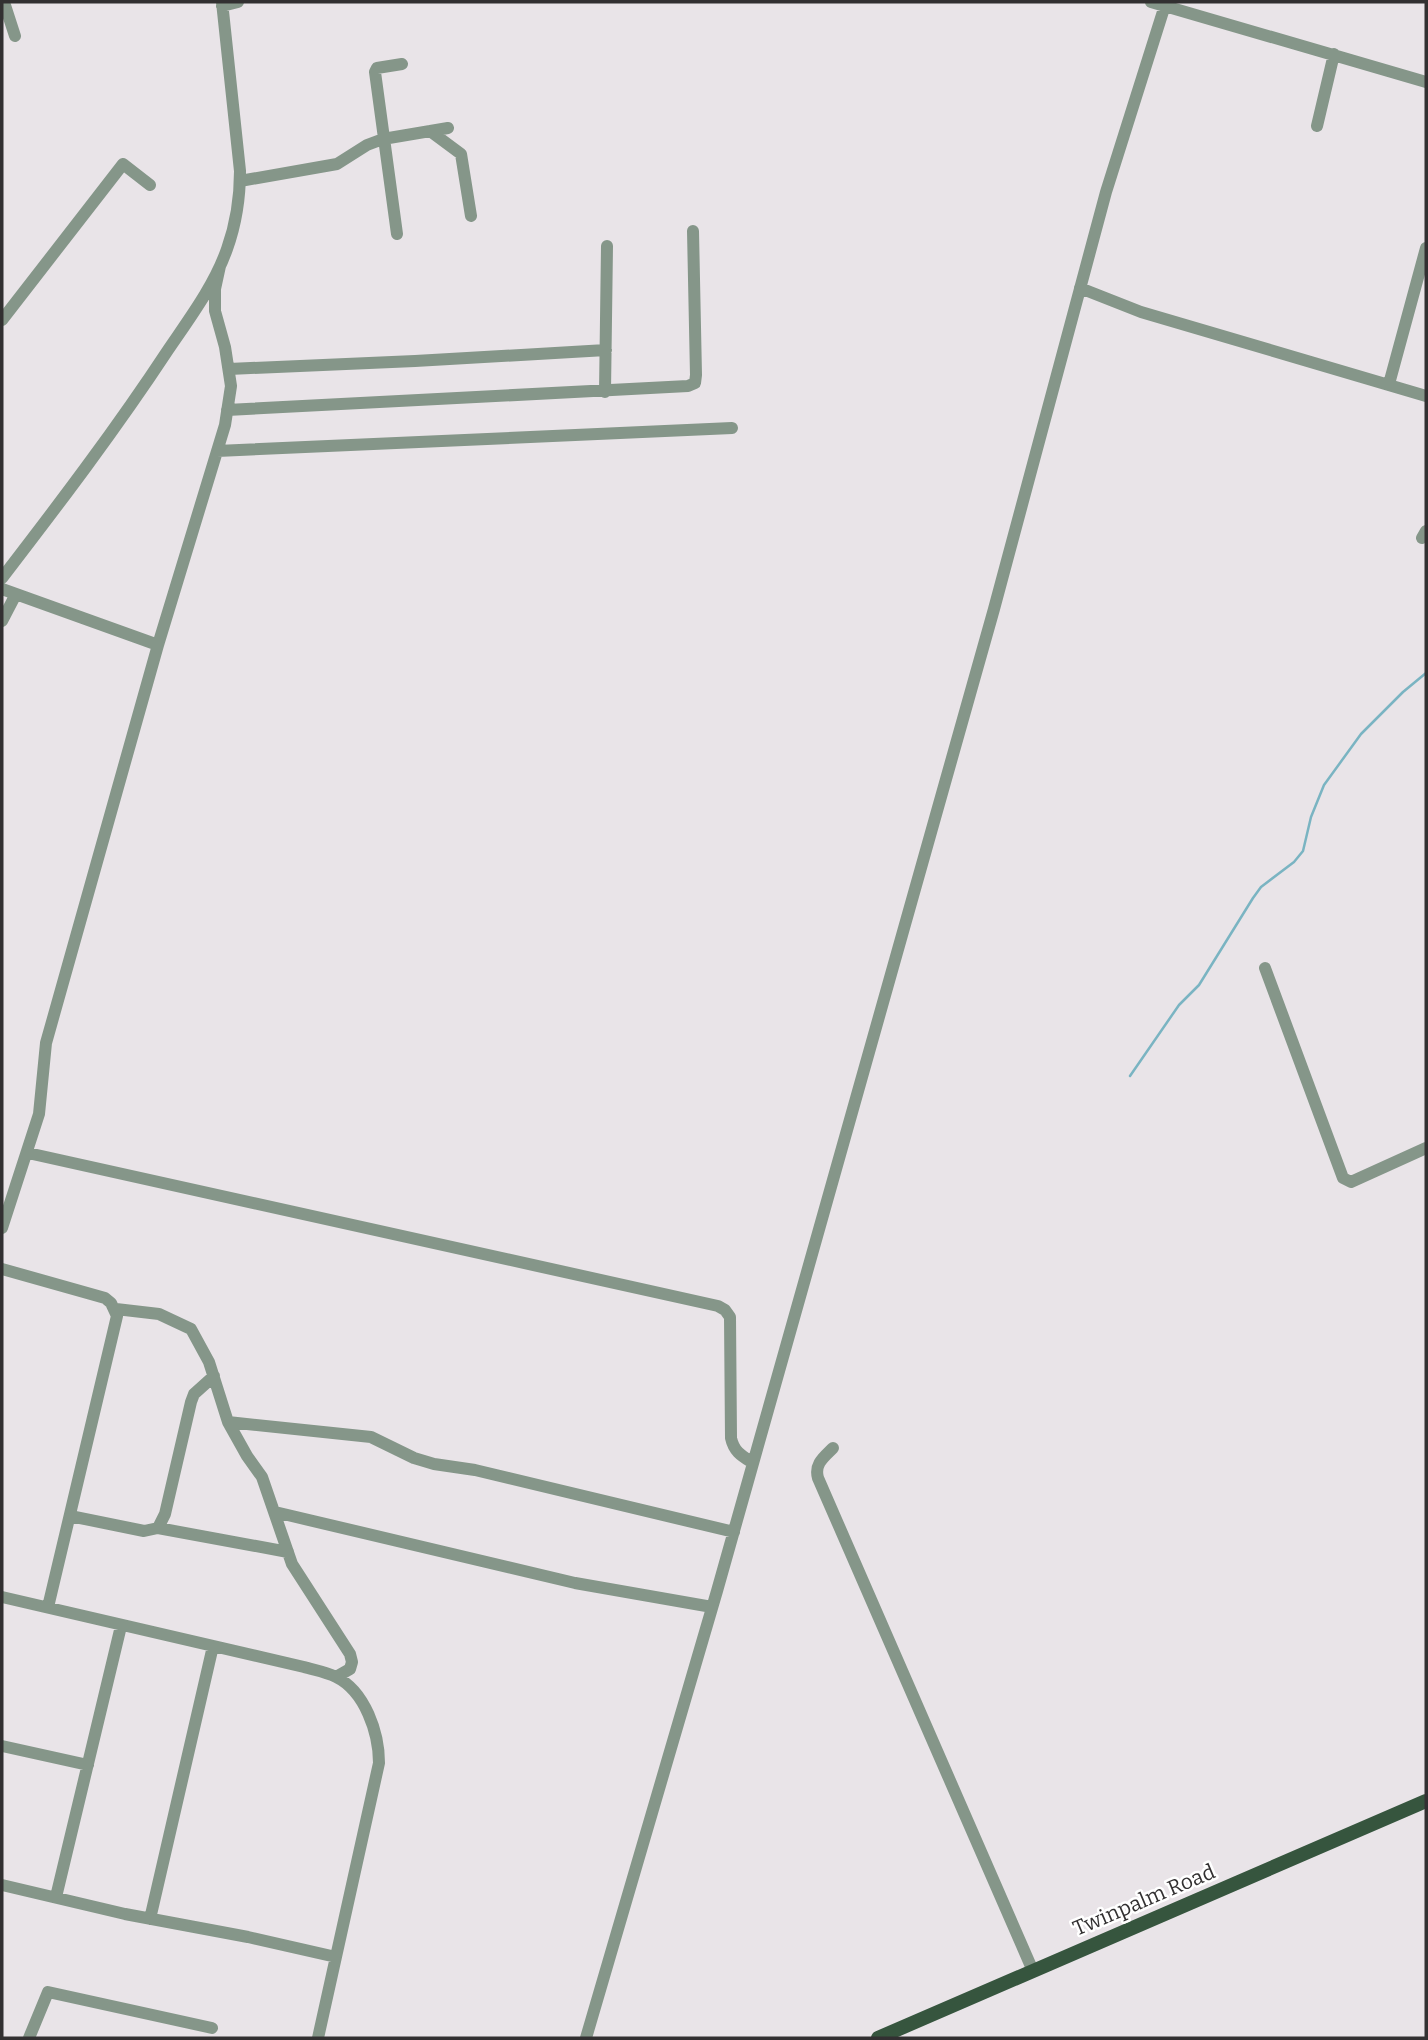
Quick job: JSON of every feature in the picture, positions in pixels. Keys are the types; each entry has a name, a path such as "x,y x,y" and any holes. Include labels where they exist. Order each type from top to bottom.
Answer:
{"main road":[{"name":"Twinpalm Road","path":"878,2038 1426,1801"}],"street":[{"path":"4,2 15,36"},
{"path":"2,579 132,402 192,313 219,266 231,236 240,195 222,4 238,2"},
{"path":"1151,2 1426,82"},
{"path":"586,2038 734,1532 994,609 1130,111 1165,4"},
{"path":"1317,126 1334,54"},
{"path":"397,234 375,70 402,64"},
{"path":"240,181 337,164 359,149 383,139 448,128"},
{"path":"430,131 461,154 471,215"},
{"path":"2,320 123,164 150,185"},
{"path":"228,410 681,388 695,383 693,231"},
{"path":"606,392 607,246"},
{"path":"1389,384 1426,248"},
{"path":"2,1228 39,1114 46,1043 158,645 228,410 231,386 229,369 216,317 215,289 219,266"},
{"path":"1080,288 1141,312 1426,396"},
{"path":"192,313 205,313 216,317"},
{"path":"229,369 415,362 606,349"},
{"path":"217,450 733,428"},
{"path":"2,589 15,596 158,645"},
{"path":"2,621 15,596"},
{"path":"1265,968 1343,1178 1351,1182 1426,1147"},
{"path":"27,1153 718,1306 730,1317 733,1447 739,1455 753,1463"},
{"path":"2,1269 105,1298 116,1309 159,1314 191,1329 214,1376 228,1422 262,1476 288,1552 303,1584 350,1654 350,1669 336,1677"},
{"path":"48,1607 117,1323 116,1309"},
{"path":"158,1528 166,1514 191,1402 194,1394 214,1376"},
{"path":"228,1422 371,1437 414,1458 435,1464 734,1532"},
{"path":"833,1448 818,1465 818,1478 1033,1971"},
{"path":"275,1512 575,1583 712,1607"},
{"path":"70,1516 144,1531 158,1528 288,1552"},
{"path":"2,1597 336,1677 346,1684 362,1704 379,1746 376,1777 318,2038"},
{"path":"56,1897 121,1626"},
{"path":"150,1919 213,1646"},
{"path":"2,1746 88,1765"},
{"path":"2,1885 336,1957"},
{"path":"29,2038 48,1992 212,2028"}],"waterway":[{"path":"1130,1076 1179,1005 1199,985 1261,887 1294,862 1303,851 1311,817 1324,785 1361,734 1426,673"}]}
